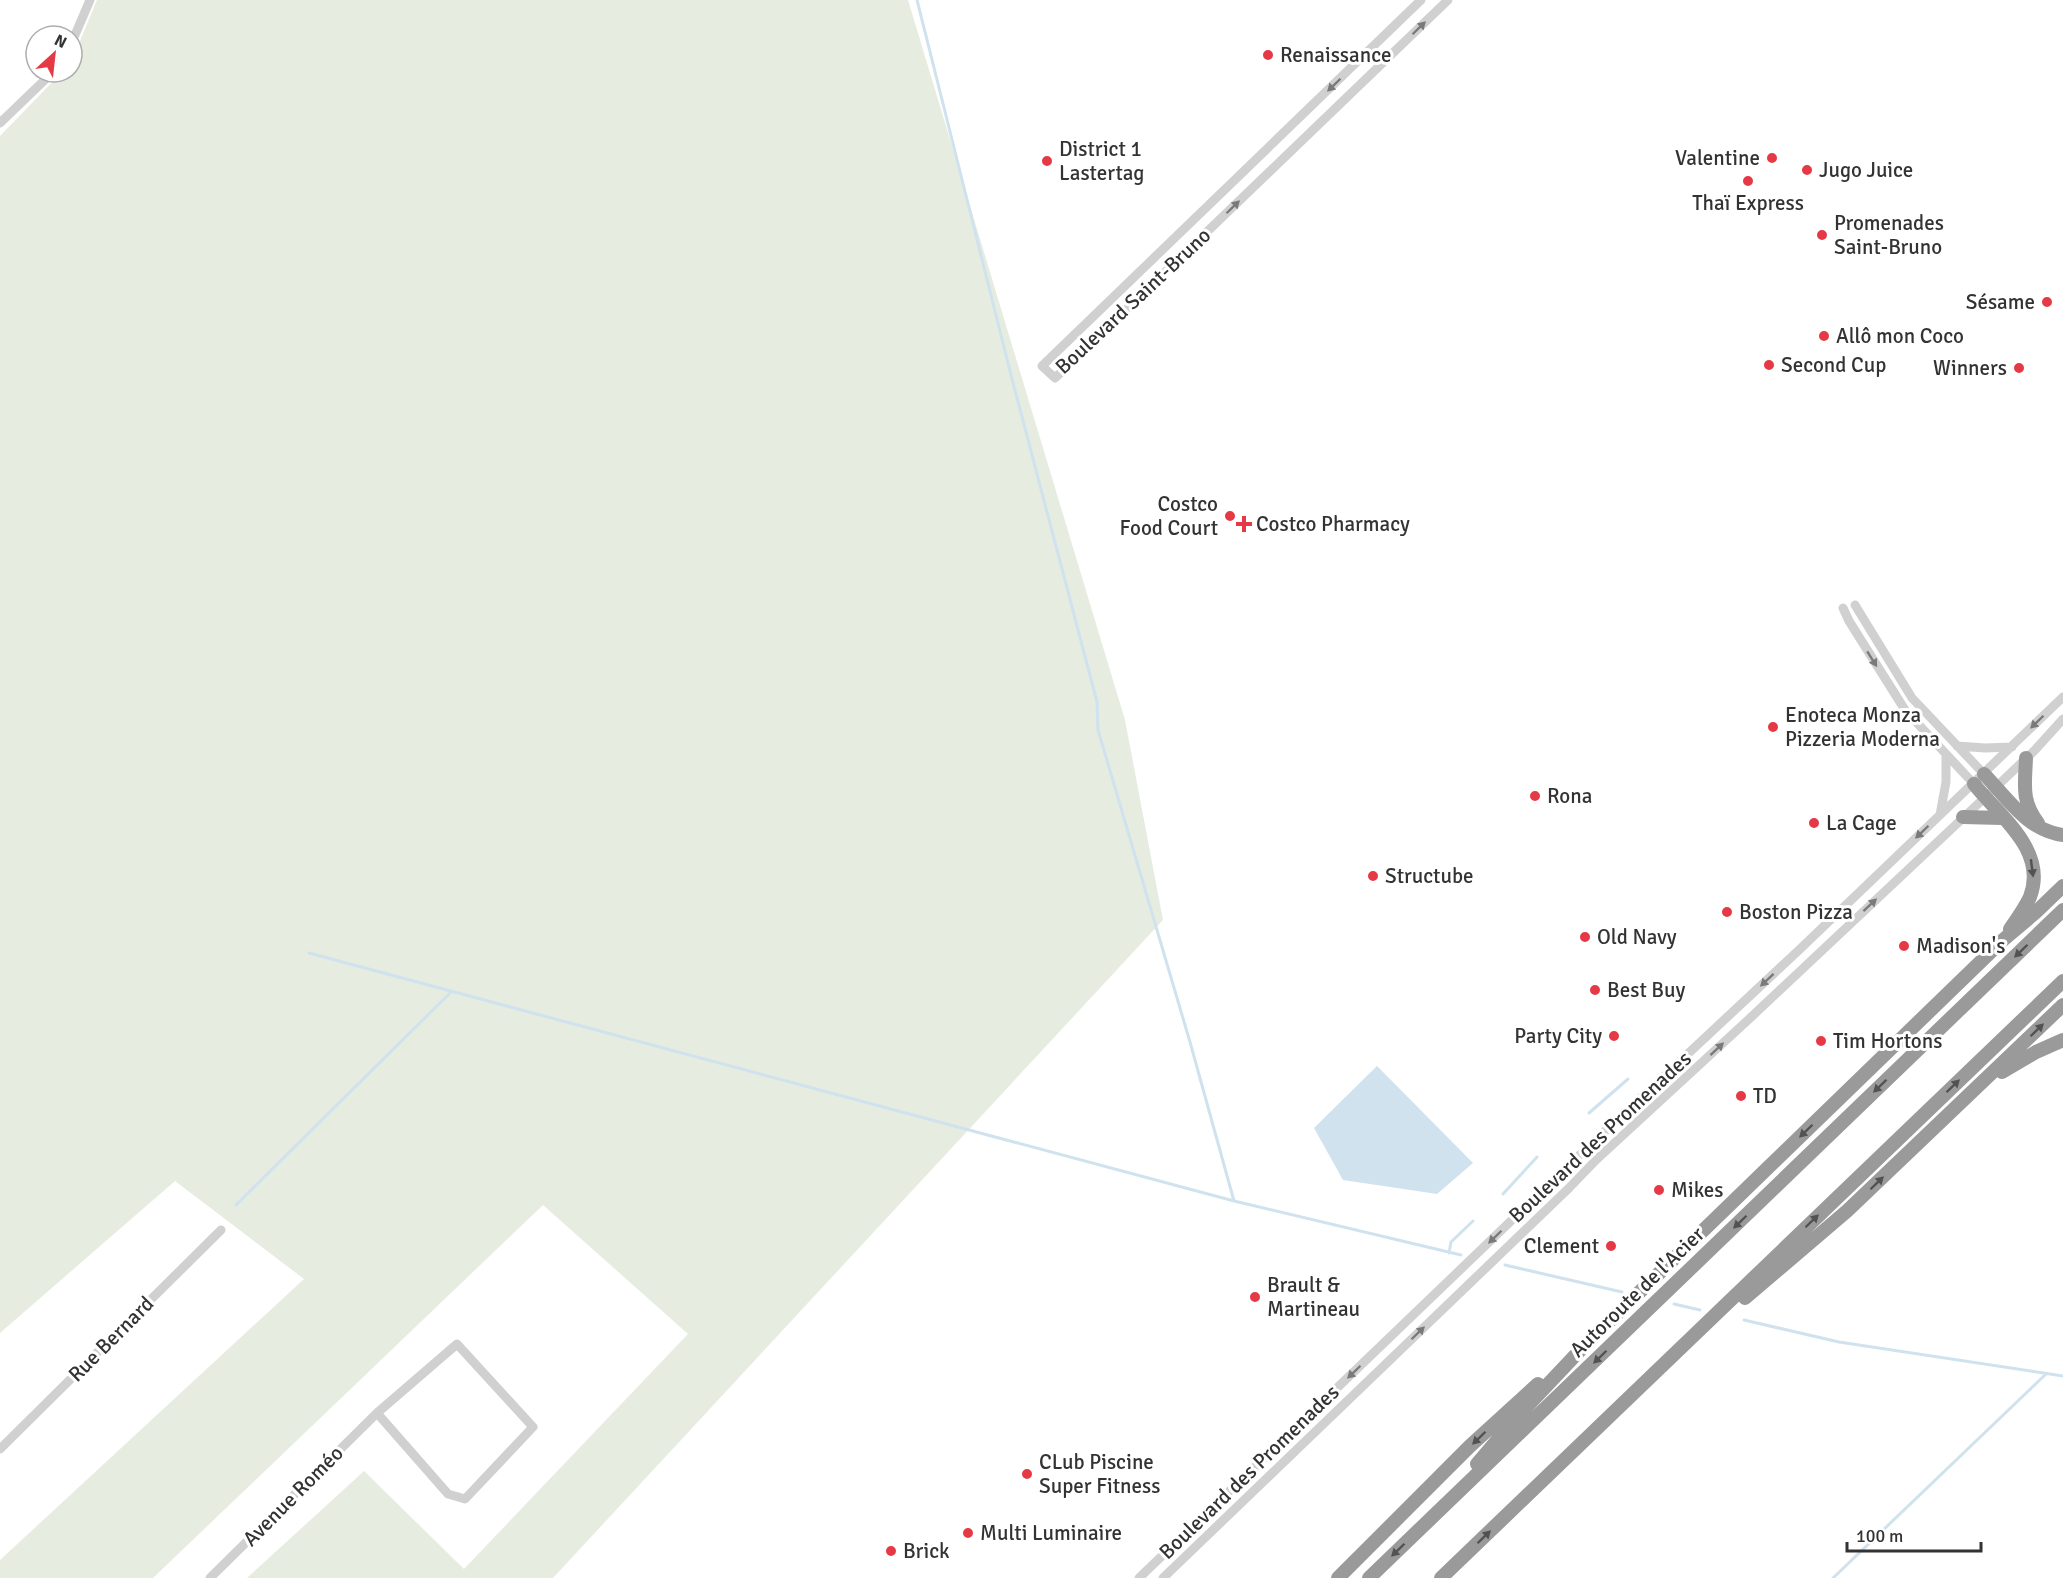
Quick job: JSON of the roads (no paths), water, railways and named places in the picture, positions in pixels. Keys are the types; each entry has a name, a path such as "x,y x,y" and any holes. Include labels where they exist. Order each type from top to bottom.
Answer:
{"highway":[{"path":"2026,758 2024,787 2027,803 2033,816 2046,831"},
{"path":"1979,779 1996,787 2028,820 2046,831 2063,835"},
{"path":"1979,779 1984,797 2026,846 2034,873 2033,886 2027,902 2003,939"},
{"path":"1963,817 2002,818"},
{"path":"1427,1522 1517,1417 1586,1344 2003,939 2037,912 2063,886"},
{"name":"Autoroute de l'Acier","path":"1369,1578 2063,910"},
{"path":"1441,1578 2063,981"},
{"path":"1664,1364 1826,1231 2063,1005"},
{"path":"1982,1084 2036,1052 2063,1040"},
{"path":"1338,1578 1488,1429 1586,1344"}],"street":[{"path":"80,24 90,0"},
{"name":"Boulevard Saint-Bruno","path":"1421,0 1042,366 1055,378 1448,0"},
{"path":"0,123 41,84"},
{"path":"1072,337 1085,350"},
{"path":"1855,605 1912,698 1957,746 1979,779"},
{"path":"1843,608 1902,707 1946,755 1979,779"},
{"name":"Boulevard des Promenades","path":"1139,1578 1606,1129 1799,950 2063,697"},
{"name":"Boulevard des Promenades","path":"1163,1578 1596,1160 1996,787 2063,719"},
{"path":"1957,746 2012,747"},
{"path":"1940,815 1946,782 1946,755"},
{"name":"Rue Bernard","path":"0,1449 221,1230"},
{"name":"Avenue Roméo","path":"210,1578 377,1413 457,1344 533,1427 465,1499 448,1494 377,1413"}],"water":[{"path":"1377,1066 1473,1163 1437,1194 1343,1180 1314,1128"}],"waterway":[{"path":"917,0 1012,379 1097,702 1098,730 1190,1042 1234,1201"},
{"path":"309,953 1234,1201 1461,1255"},
{"path":"236,1205 450,993"},
{"path":"1589,1113 1628,1079"},
{"path":"1503,1194 1537,1157"},
{"path":"1449,1253 1451,1242 1473,1221"},
{"path":"1505,1265 1622,1292"},
{"path":"1674,1304 1700,1310"},
{"path":"1744,1320 1839,1342 2063,1376"},
{"path":"1833,1578 2046,1374"}],"place":[{"name":"Renaissance","path":"1268,55"},
{"name":"Valentine","path":"1772,158"},
{"name":"District 1 Lastertag","path":"1047,161"},
{"name":"Jugo Juice","path":"1807,170"},
{"name":"Thaï Express","path":"1748,181"},
{"name":"Promenades Saint-Bruno","path":"1822,235"},
{"name":"Sésame","path":"2047,302"},
{"name":"Allô mon Coco","path":"1824,336"},
{"name":"Second Cup","path":"1769,365"},
{"name":"Winners","path":"2019,368"},
{"name":"Costco Food Court","path":"1230,516"},
{"name":"Costco Pharmacy","path":"1244,524"},
{"name":"Enoteca Monza Pizzeria Moderna","path":"1773,727"},
{"name":"Rona","path":"1535,796"},
{"name":"La Cage","path":"1814,823"},
{"name":"Structube","path":"1373,876"},
{"name":"Boston Pizza","path":"1727,912"},
{"name":"Old Navy","path":"1585,937"},
{"name":"Madison's","path":"1904,946"},
{"name":"Best Buy","path":"1595,990"},
{"name":"Party City","path":"1614,1036"},
{"name":"Tim Hortons","path":"1821,1041"},
{"name":"TD","path":"1741,1096"},
{"name":"Mikes","path":"1659,1190"},
{"name":"Clement","path":"1611,1246"},
{"name":"Brault & Martineau","path":"1255,1297"},
{"name":"CLub Piscine Super Fitness","path":"1027,1474"},
{"name":"Multi Luminaire","path":"968,1533"},
{"name":"Brick","path":"891,1551"}]}
